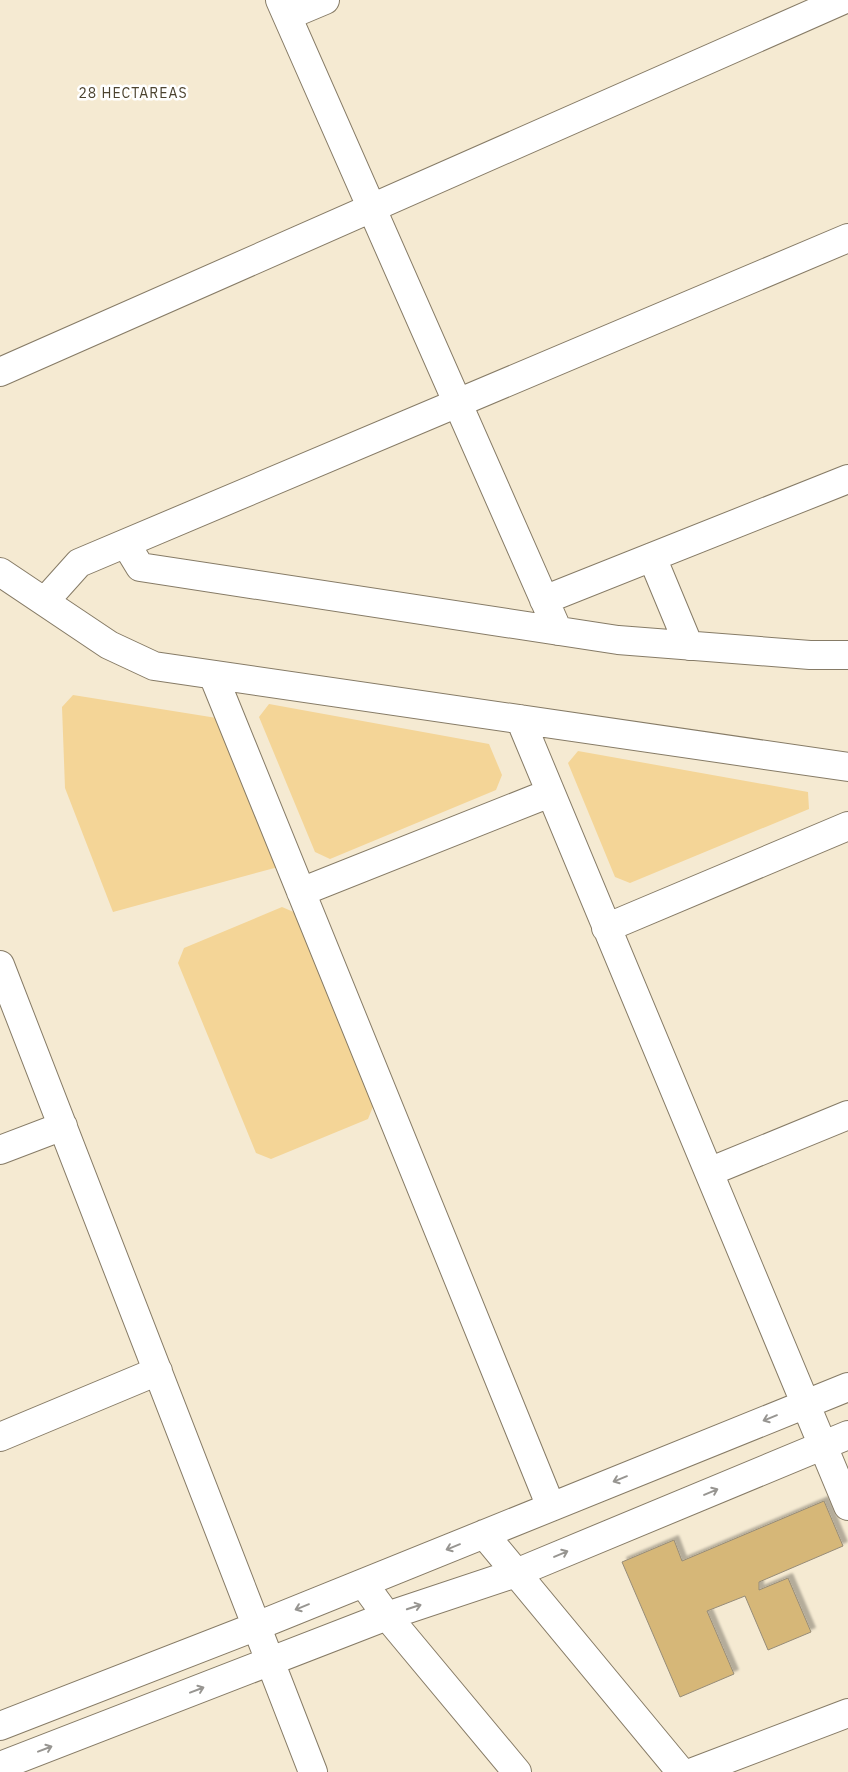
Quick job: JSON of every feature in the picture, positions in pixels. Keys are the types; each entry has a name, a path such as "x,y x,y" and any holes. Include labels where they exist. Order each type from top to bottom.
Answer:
{"street":[{"path":"325,0 283,8 558,631"},
{"path":"0,372 843,0"},
{"path":"45,601 79,563 848,238"},
{"path":"544,600 848,479"},
{"path":"126,544 140,567 558,631 618,640 690,646 810,655 848,654"},
{"path":"652,557 690,646"},
{"path":"0,572 109,645 154,666 848,767"},
{"path":"213,675 551,1506"},
{"path":"520,719 807,1404 836,1440 848,1506"},
{"path":"301,892 550,793"},
{"path":"606,928 848,826"},
{"path":"0,965 313,1772"},
{"path":"709,1172 848,1115"},
{"path":"0,1150 63,1126"},
{"path":"0,1437 158,1371"},
{"path":"0,1726 257,1626 848,1387"},
{"path":"0,1766 387,1616 516,1573 836,1440"},
{"path":"484,1534 680,1772"},
{"path":"363,1583 387,1616 517,1772"},
{"path":"693,1772 848,1713"}],"shaded area":[{"path":"73,695 223,719 282,866 113,912 65,788 62,707"},
{"path":"269,704 489,744 502,775 496,790 330,859 315,852 259,717"},
{"path":"578,751 808,792 809,809 630,883 615,877 568,763"},
{"path":"282,907 296,913 374,1104 368,1119 271,1159 256,1153 178,963 184,948"}],"building":[{"path":"824,1501 843,1546 759,1582 759,1590 788,1578 811,1632 768,1650 745,1596 707,1611 734,1674 680,1697 622,1562 674,1540 682,1561"}],"district":[{"name":"28 HECTAREAS","path":"133,93"}]}
